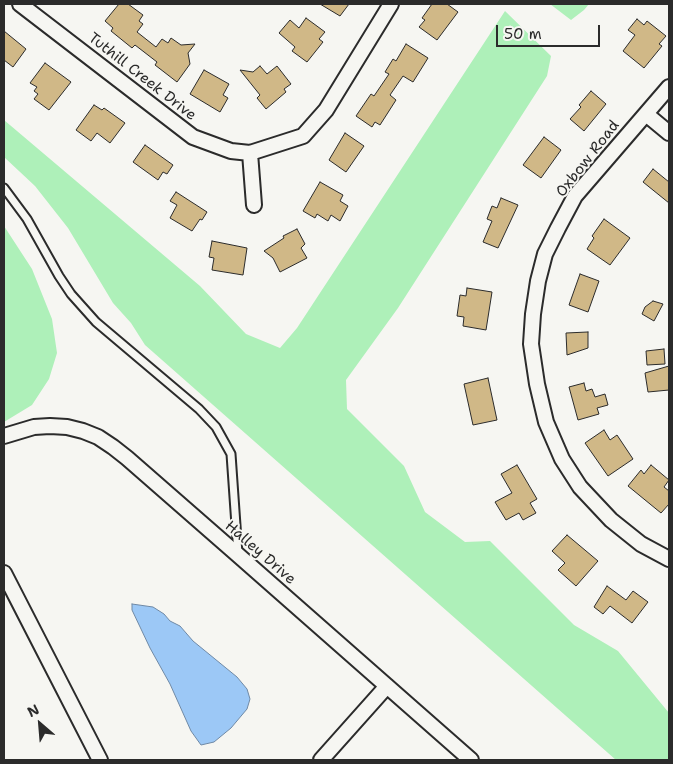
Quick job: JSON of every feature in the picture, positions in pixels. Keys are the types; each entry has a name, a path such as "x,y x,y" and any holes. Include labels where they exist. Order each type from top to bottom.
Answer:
{"street":[{"name":"Tuthill Creek Drive","path":"20,4 193,137 232,151 250,153 303,136 323,114 391,4"},
{"name":"Oxbow Road","path":"669,87 576,196 558,228 545,254 538,281 532,314 531,344 537,384 546,422 562,459 580,487 610,520 641,544 669,559"},
{"path":"646,114 669,133"},
{"path":"250,153 254,204"},
{"name":"Halley Drive","path":"4,436 34,427 50,426 83,431 98,437 128,458 471,760"},
{"path":"4,573 100,760"},
{"path":"321,760 387,686"}],"lane":[{"path":"4,188 27,219 71,294 96,322 199,409 216,428 231,454 238,555"}],"green space":[{"path":"550,4 589,4 571,20"},
{"path":"505,11 551,56 547,76 398,308 346,380 347,409 404,466 425,512 465,542 490,541 574,625 618,651 669,713 669,760 616,760 145,345 131,323 113,303 68,228 35,186 4,157 4,120 200,286 246,334 280,348 297,328"},
{"path":"4,226 32,269 52,319 57,353 49,379 32,405 4,422"}],"water":[{"path":"132,604 153,607 164,614 237,677 247,689 250,699 247,709 231,728 214,742 201,745 191,731 170,684 132,610"}],"building":[{"path":"119,4 128,4 143,15 139,21 143,24 137,32 156,47 162,39 168,43 171,38 181,45 195,44 188,53 190,64 177,82 155,65 157,62 135,45 132,48 111,31 113,28 105,21"},
{"path":"320,4 349,4 340,16"},
{"path":"432,4 447,4 458,12 437,40 419,27 425,20 422,18"},
{"path":"306,18 325,32 319,39 323,42 307,62 292,51 295,47 279,33 290,20 299,28"},
{"path":"637,19 644,25 647,21 666,36 659,44 662,46 644,68 623,51 635,35 628,30"},
{"path":"4,31 26,49 13,67 4,60"},
{"path":"406,44 428,58 413,82 403,76 390,95 396,100 380,125 375,122 372,127 356,116 371,94 374,96 389,74 385,72 393,59 396,61"},
{"path":"45,63 71,82 49,110 34,99 38,94 34,91 37,87 30,83"},
{"path":"260,66 267,74 277,66 291,84 284,89 286,92 266,109 257,98 260,95 240,70 253,72"},
{"path":"204,70 229,84 223,95 228,98 220,112 190,94"},
{"path":"591,91 606,104 584,131 570,119 581,107 579,105"},
{"path":"94,105 102,110 104,108 125,123 110,143 97,133 91,141 76,130"},
{"path":"345,133 364,146 346,172 329,160"},
{"path":"544,137 561,150 541,178 523,165"},
{"path":"145,145 173,165 167,174 163,172 158,180 133,162"},
{"path":"653,169 669,182 669,203 643,182"},
{"path":"320,182 343,195 340,201 348,206 340,221 331,215 328,221 317,214 315,218 303,211"},
{"path":"176,192 207,212 192,231 170,218 177,205 170,201"},
{"path":"501,198 518,205 498,248 483,242 492,221 487,219 492,206 497,208"},
{"path":"604,219 630,238 610,265 587,249 594,238 592,236"},
{"path":"297,229 305,244 301,248 307,258 280,272 273,258 264,251 284,238 283,236"},
{"path":"212,241 247,248 243,275 212,270 214,258 209,257"},
{"path":"580,274 599,281 588,312 569,305"},
{"path":"467,288 492,292 486,330 463,326 464,317 457,316 460,295 466,296"},
{"path":"653,301 663,304 654,321 642,314 645,307"},
{"path":"588,332 588,348 567,355 566,333"},
{"path":"664,349 665,364 647,365 646,351"},
{"path":"669,366 669,390 648,392 645,373"},
{"path":"488,378 497,420 473,425 464,384"},
{"path":"584,383 586,391 592,389 595,397 605,394 608,405 597,408 599,414 578,420 569,387"},
{"path":"604,430 610,440 617,435 633,459 608,476 585,443"},
{"path":"517,465 537,499 530,503 536,513 523,520 519,513 506,520 495,502 512,493 501,474"},
{"path":"651,465 669,480 664,487 669,491 669,504 661,513 628,486 641,470 644,474"},
{"path":"567,535 598,561 576,586 558,570 565,563 552,551"},
{"path":"607,586 626,600 633,591 648,602 632,623 610,606 603,614 594,607"}]}
